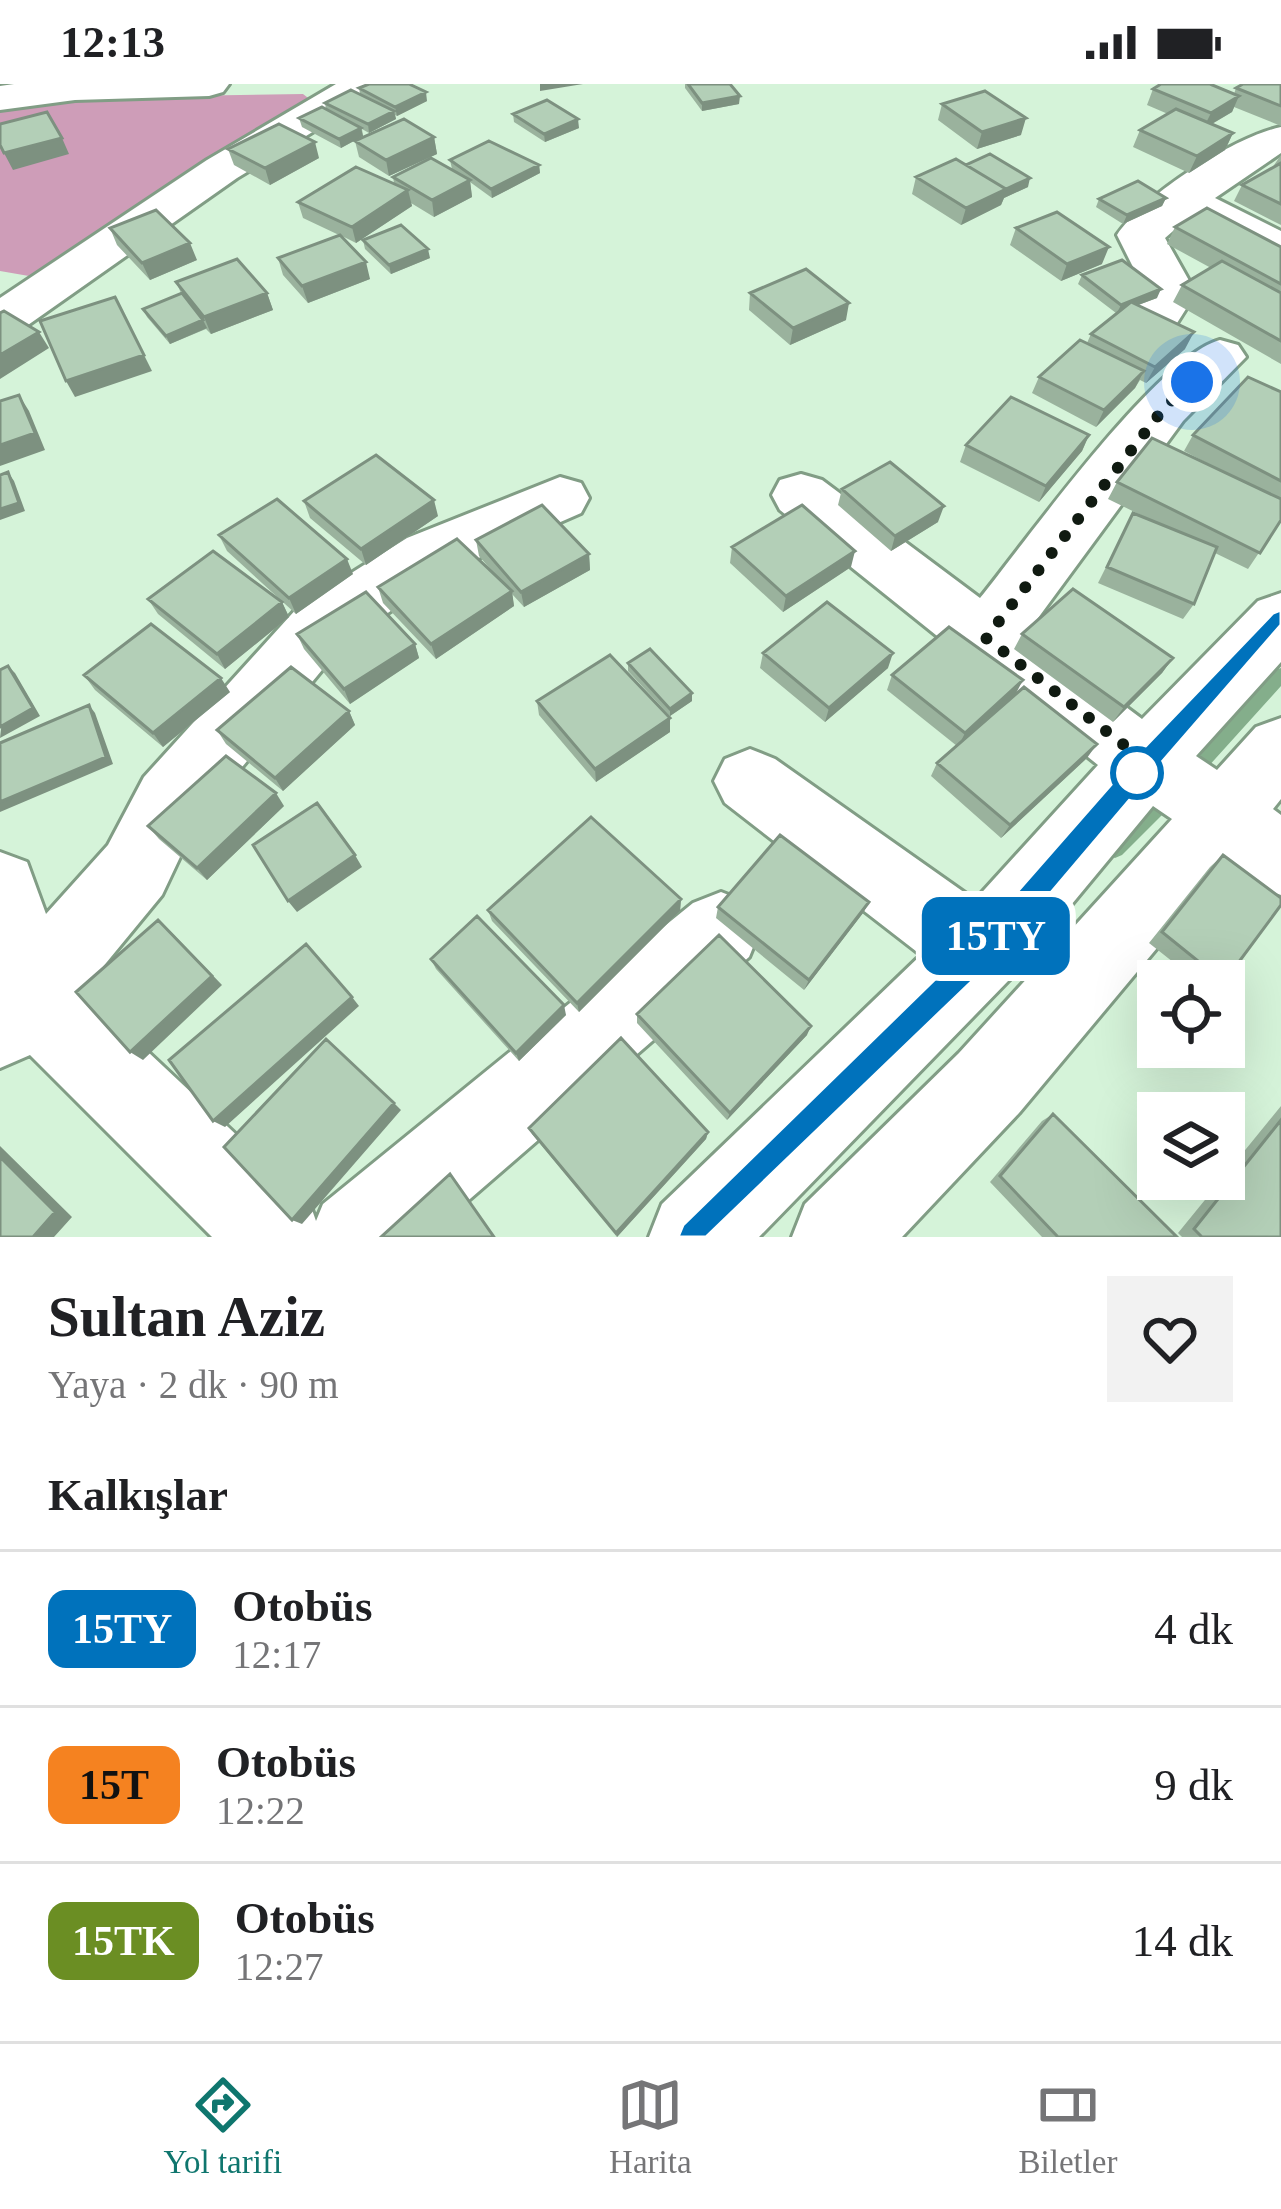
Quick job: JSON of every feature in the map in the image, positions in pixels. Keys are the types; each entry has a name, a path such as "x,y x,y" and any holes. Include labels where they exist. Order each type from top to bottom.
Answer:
{"street":[{"path":"0,98 75,88 209,84"},
{"path":"0,321 222,169 364,84"},
{"path":"1154,320 1171,293 1140,235 1183,199 1267,143 1281,140"},
{"path":"1183,199 1281,249"},
{"path":"986,638 1164,408 1220,357"},
{"path":"801,495 1146,762 1252,837"},
{"path":"15,1012 135,871 170,800 322,623 429,554 560,498"},
{"path":"695,1237 982,952 1146,762 1281,619"},
{"path":"838,1237 989,1083 1252,837 1281,748"},
{"path":"750,782 982,952"},
{"path":"0,888 15,1012 249,1228"},
{"path":"356,1237 722,930"}],"shaded area":[{"path":"303,94 321,108 58,281 0,271 0,105 48,98"}],"building":[{"path":"409,84 426,92 395,107 359,88"},
{"path":"688,84 730,84 740,96 702,103"},
{"path":"1161,84 1210,84 1239,96 1211,113 1153,89"},
{"path":"1281,84 1281,106 1236,88"},
{"path":"351,90 394,111 368,124 325,103"},
{"path":"985,91 1026,118 982,132 942,104"},
{"path":"547,100 578,119 544,134 513,114"},
{"path":"322,107 361,128 339,139 299,118"},
{"path":"1176,109 1233,133 1197,156 1140,130"},
{"path":"47,112 62,138 4,153 0,124"},
{"path":"404,119 434,137 386,160 355,141"},
{"path":"279,124 315,142 265,168 228,149"},
{"path":"489,141 539,165 491,189 450,160"},
{"path":"990,154 1030,178 1006,189 966,165"},
{"path":"431,158 470,180 432,200 393,177"},
{"path":"956,159 1006,189 966,208 916,177"},
{"path":"1281,163 1281,204 1242,185"},
{"path":"356,167 408,190 352,227 298,202"},
{"path":"1138,181 1166,198 1127,215 1099,199"},
{"path":"1207,208 1281,247 1281,284 1175,227"},
{"path":"156,210 190,243 142,263 110,228"},
{"path":"1057,212 1109,247 1067,264 1016,228"},
{"path":"401,225 428,249 389,265 363,240"},
{"path":"340,235 366,262 302,286 278,258"},
{"path":"237,259 267,293 204,317 176,282"},
{"path":"1122,260 1161,289 1121,305 1082,275"},
{"path":"1222,261 1281,293 1281,341 1182,285"},
{"path":"806,269 849,303 793,328 750,293"},
{"path":"182,293 203,320 166,336 143,309"},
{"path":"115,297 144,355 66,381 40,321"},
{"path":"1131,302 1194,332 1155,367 1091,334"},
{"path":"0,313 39,332 0,355"},
{"path":"1080,340 1144,371 1104,410 1039,377"},
{"path":"1248,377 1281,392 1281,481 1193,435"},
{"path":"19,395 35,433 0,445 0,401"},
{"path":"1011,397 1089,435 1046,486 966,445"},
{"path":"1152,438 1281,499 1281,520 1260,553 1117,482"},
{"path":"376,455 434,500 361,549 304,501"},
{"path":"890,462 944,506 895,536 842,489"},
{"path":"8,472 19,503 0,509 0,475"},
{"path":"277,499 347,559 289,598 219,535"},
{"path":"542,505 589,554 521,592 476,540"},
{"path":"802,505 855,551 786,596 732,547"},
{"path":"1133,513 1217,547 1194,604 1107,567"},
{"path":"457,539 512,591 431,644 378,587"},
{"path":"213,551 282,602 217,654 148,599"},
{"path":"1073,589 1173,658 1124,707 1022,634"},
{"path":"366,592 415,644 344,689 297,634"},
{"path":"827,602 893,653 829,708 763,653"},
{"path":"151,624 221,678 153,733 84,675"},
{"path":"949,627 1023,680 965,733 892,675"},
{"path":"650,649 692,693 670,709 628,663"},
{"path":"610,655 670,718 595,769 537,701"},
{"path":"8,666 33,708 0,727 0,670"},
{"path":"291,667 349,711 275,778 217,730"},
{"path":"1024,687 1097,744 1010,825 937,763"},
{"path":"89,705 106,757 0,802 0,743"},
{"path":"226,756 276,793 197,868 148,826"},
{"path":"317,803 355,855 288,901 253,845"},
{"path":"591,817 681,899 577,1003 488,910"},
{"path":"780,835 869,902 809,980 718,907"},
{"path":"1223,855 1281,898 1281,905 1240,960 1197,960 1162,932"},
{"path":"477,916 564,1005 516,1053 431,959"},
{"path":"158,920 212,976 130,1052 76,992"},
{"path":"719,935 811,1026 730,1113 637,1014"},
{"path":"306,944 352,997 213,1121 169,1060"},
{"path":"621,1038 708,1132 616,1233 529,1128"},
{"path":"326,1039 394,1103 292,1220 224,1147"},
{"path":"1053,1114 1177,1237 1058,1237 1000,1176"},
{"path":"1281,1120 1281,1237 1202,1237 1194,1229 1217,1200 1245,1200 1245,1165"},
{"path":"0,1157 55,1212 33,1237 0,1237"},
{"path":"450,1174 494,1237 381,1237"}],"waterway":[{"path":"1191,773 1281,675"},
{"path":"1115,849 1169,796"}],"bus line":[{"name":"15TY","path":"695,1237 982,952 1146,762 1281,619"}],"route":[{"path":"1137,773 1146,762 986,638 1164,408 1192,382"}]}
